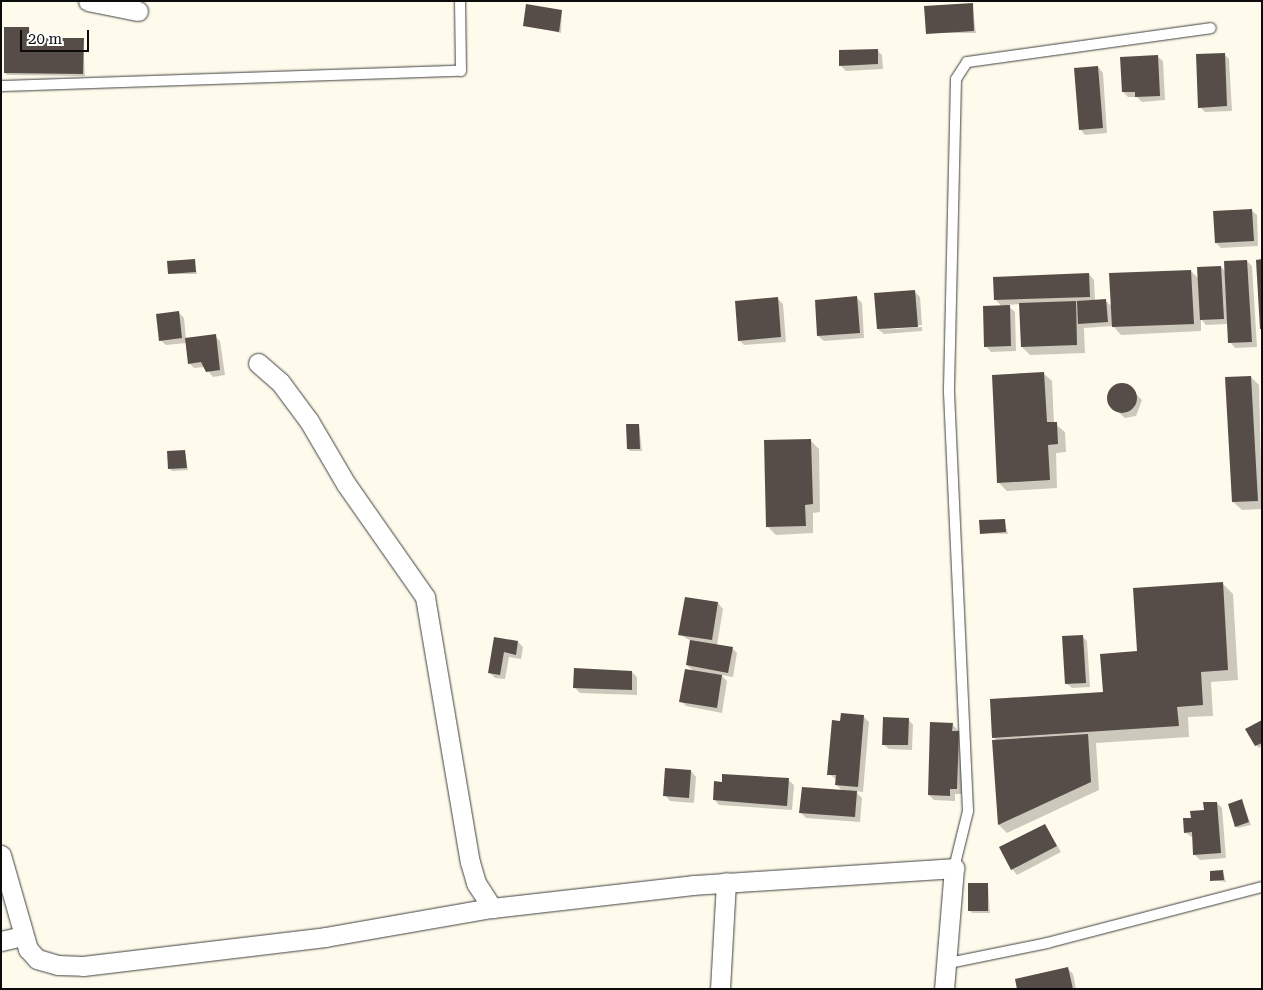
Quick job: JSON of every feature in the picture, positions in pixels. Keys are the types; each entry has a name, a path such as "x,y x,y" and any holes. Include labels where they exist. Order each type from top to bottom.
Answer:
{"street":[{"path":"88,1 138,10"},
{"path":"258,363 280,382 309,421 346,484 425,596 470,862 476,883 492,908"},
{"path":"1,855 22,936 38,959 58,965 83,966 325,937 492,908 726,882 954,868 944,964 944,989"},
{"path":"720,989 726,882"},
{"path":"1,941 22,936"}],"lane":[{"path":"1,86 461,71 460,1"},
{"path":"954,868 968,811 949,388 956,79 967,62 1211,28"},
{"path":"944,964 1047,943 1262,887"}],"building":[{"path":"973,3 974,31 926,34 924,6"},
{"path":"526,4 562,10 559,32 523,26"},
{"path":"4,27 29,27 29,38 84,38 83,74 4,73"},
{"path":"878,49 878,64 839,66 839,50"},
{"path":"1225,53 1227,106 1198,108 1196,54"},
{"path":"1158,55 1160,96 1135,97 1135,92 1122,92 1120,57"},
{"path":"1098,66 1103,128 1079,130 1074,68"},
{"path":"1252,209 1254,241 1215,243 1213,211"},
{"path":"195,259 196,272 168,274 167,261"},
{"path":"1262,259 1262,329 1260,329 1256,260"},
{"path":"1247,260 1252,342 1228,343 1224,261"},
{"path":"1221,266 1224,319 1200,320 1197,267"},
{"path":"1191,270 1194,324 1112,327 1109,273"},
{"path":"1089,273 1090,297 994,300 993,277"},
{"path":"915,290 918,327 877,329 874,293"},
{"path":"857,296 860,333 817,336 815,300"},
{"path":"778,297 781,337 738,341 735,301"},
{"path":"1106,299 1108,322 1078,324 1077,301"},
{"path":"1076,301 1077,345 1021,347 1019,303"},
{"path":"1010,305 1011,346 984,347 983,306"},
{"path":"179,311 182,338 159,341 156,314"},
{"path":"216,334 220,370 206,372 201,362 188,364 185,338"},
{"path":"1044,372 1047,422 1057,422 1058,444 1048,445 1050,480 997,483 992,375"},
{"path":"1251,376 1258,501 1232,502 1225,377"},
{"path":"1122,383 1133,387 1137,398 1133,409 1122,413 1111,409 1107,398 1111,387"},
{"path":"626,424 639,424 640,449 627,449"},
{"path":"811,439 813,504 805,505 806,526 766,527 764,440"},
{"path":"185,450 187,468 168,469 167,451"},
{"path":"1005,519 1006,532 980,534 979,520"},
{"path":"1223,582 1228,670 1201,672 1203,705 1177,707 1179,726 992,738 990,699 1103,692 1100,654 1137,651 1133,588"},
{"path":"685,597 718,602 712,640 678,635"},
{"path":"1083,635 1086,683 1065,684 1062,636"},
{"path":"494,637 518,641 516,655 504,652 500,675 488,673"},
{"path":"690,640 733,647 728,673 686,665"},
{"path":"574,668 632,671 632,690 573,688"},
{"path":"685,669 722,675 717,708 679,702"},
{"path":"841,713 864,715 858,787 835,785 836,775 827,775 832,720 840,721"},
{"path":"883,717 909,718 908,745 882,745"},
{"path":"1262,720 1262,743 1255,746 1245,729"},
{"path":"930,722 953,723 952,731 959,731 957,789 950,789 950,796 928,795"},
{"path":"1088,734 1091,782 998,825 992,740"},
{"path":"665,768 691,770 689,798 663,796"},
{"path":"722,774 789,778 787,806 713,800 714,781 722,782"},
{"path":"802,787 857,791 855,817 799,813"},
{"path":"1242,799 1249,822 1235,827 1228,804"},
{"path":"1203,802 1217,802 1221,853 1193,855 1192,832 1184,833 1183,818 1191,818 1190,811 1204,810"},
{"path":"1045,824 1057,846 1011,870 999,847"},
{"path":"1223,870 1224,880 1210,881 1210,871"},
{"path":"968,883 988,883 988,911 968,911"},
{"path":"1068,967 1073,989 1017,989 1015,979"}]}
